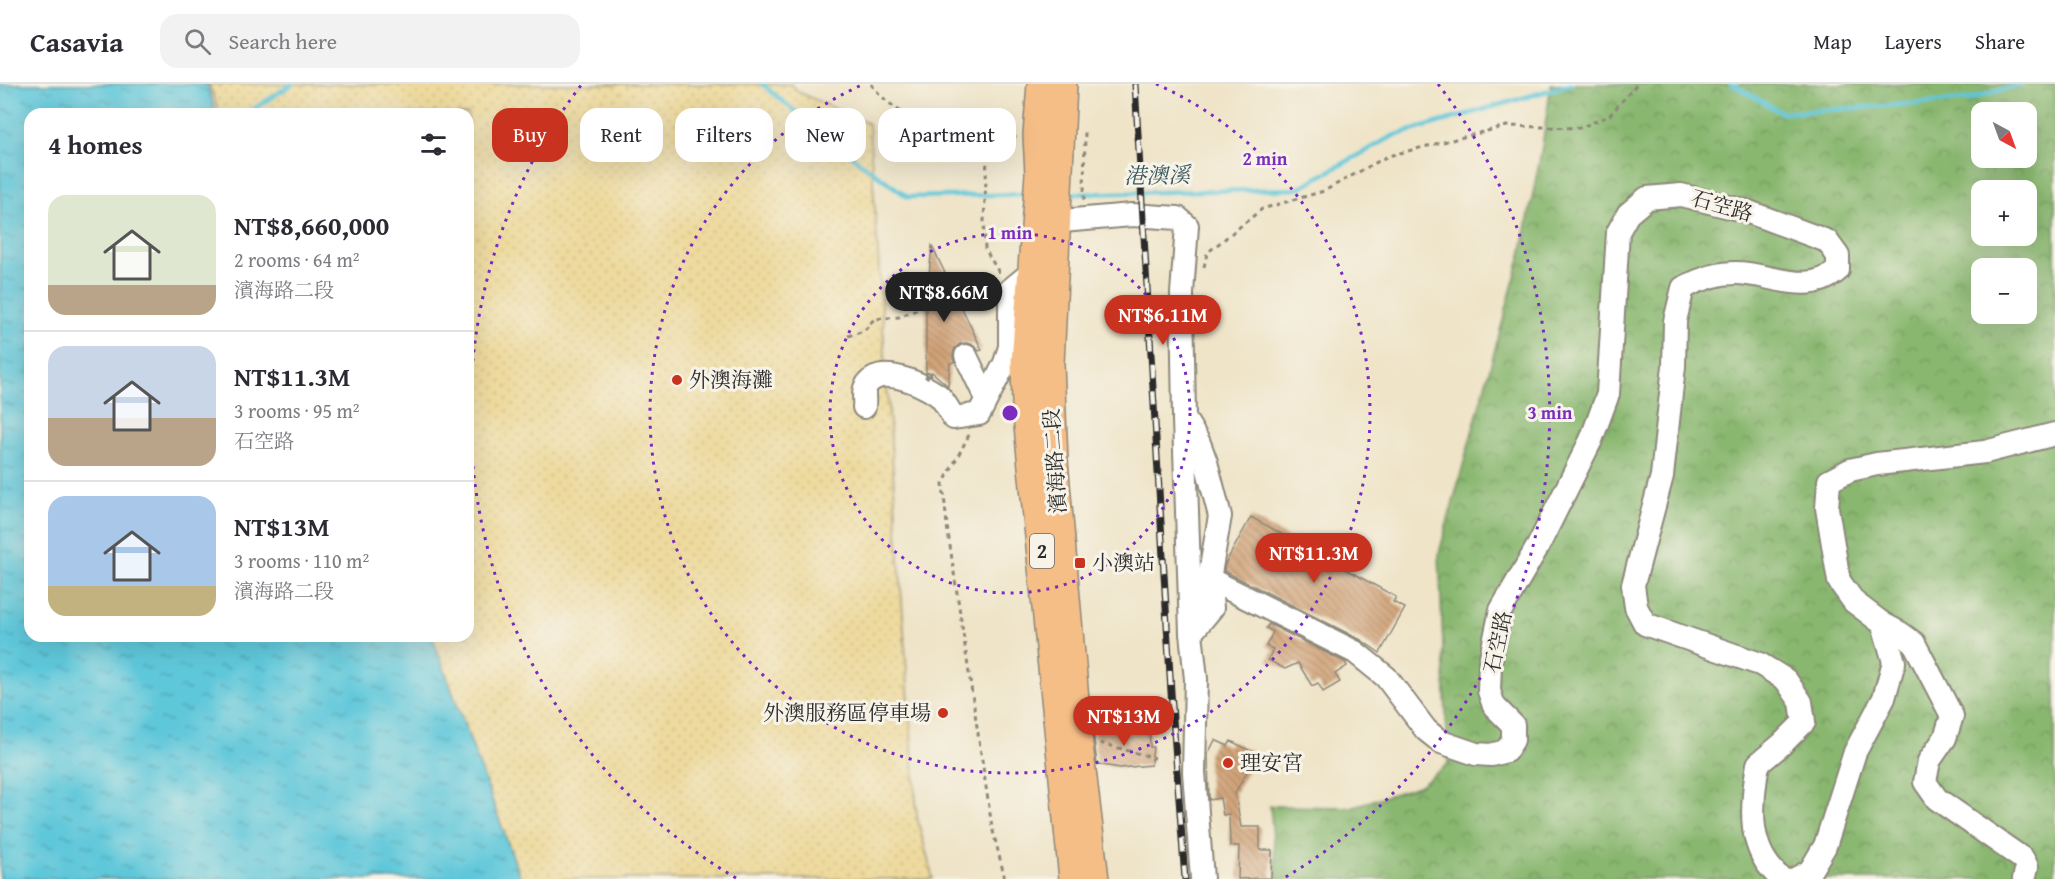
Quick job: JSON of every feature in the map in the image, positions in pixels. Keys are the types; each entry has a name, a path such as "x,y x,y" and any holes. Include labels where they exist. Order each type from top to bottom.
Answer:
{"main road":[{"name":"2","path":"1041,84 1037,135 1061,173"},
{"name":"2","path":"1046,222 1061,173 1063,84"},
{"name":"濱海路二段","path":"1043,463 1015,363 1032,272 1046,222"},
{"name":"濱海路二段","path":"1046,222 1050,364 1043,463 1061,641 1095,879"},
{"name":"濱海路二段","path":"1073,879 1076,743"}],"street":[{"name":"石空路","path":"1209,579 1354,652 1386,677 1426,730 1441,742 1476,754 1491,755 1506,751 1513,740 1513,725 1494,706 1489,691 1490,662 1501,610 1538,546 1592,440 1608,394 1618,232 1628,214 1647,198 1681,195 1746,211 1827,241 1838,256 1838,270 1831,277 1802,284 1737,273 1705,276 1683,288 1675,321 1674,366 1662,476 1633,585 1636,607 1645,624 1760,664 1786,680 1801,702 1804,722 1758,764 1754,792 1754,834 1761,857 1782,879"},
{"path":"1046,222 1132,215 1178,218 1187,226 1182,293 1184,418 1191,633 1196,678 1194,772 1202,879"},
{"path":"864,407 865,389 871,381 888,375 912,380 940,397 954,418 982,406 1000,384 1011,364 1015,363 1010,347 1010,290 1032,272"},
{"path":"966,356 982,406"},
{"path":"1184,418 1199,443 1206,462 1220,516 1209,579 1212,608 1191,633"},
{"path":"2024,879 2027,867 2023,859 1937,799 1925,782 1929,761 1945,738 1952,716 1914,643 1883,624 1854,602 1839,581 1827,508 1829,481 1850,470 1877,464 1985,452 2055,434"},
{"path":"1795,879 1810,871 1825,846 1855,752 1884,698 1894,662 1883,624"}],"path":[{"path":"870,84 883,99 895,108"},
{"path":"1203,274 1207,253 1262,209 1324,191 1388,156 1507,126 1579,128 1609,116 1637,84"},
{"path":"1084,201 1061,173 1085,130"},
{"path":"1018,135 1026,136"},
{"path":"987,162 985,249 1010,290"},
{"path":"952,283 956,292"},
{"path":"848,336 864,331 874,319 899,317 971,287"},
{"path":"926,376 930,380 931,372"},
{"path":"982,406 943,484 954,579 990,815 1005,879"},
{"path":"1076,743 1155,758"}],"green space":[{"path":"1551,84 2055,84 2055,879 1277,879 1270,806 1351,807 1419,786 1448,764 1439,553 1522,251 1542,147"}],"sand":[{"name":"外澳海灘","path":"209,84 791,84 798,92 834,108 785,108 785,162 866,162 866,123 869,124 917,817 933,879 521,879 434,642 474,642 474,108 218,108"}],"water":[{"path":"0,84 207,84 214,108 24,108 24,642 434,642 521,879 0,879"}],"building":[{"path":"932,246 982,350 979,351 974,345 966,343 955,348 954,362 950,363 948,386 932,372 926,373 926,305"},
{"path":"1251,517 1396,597 1393,602 1405,608 1380,653 1361,640 1224,571 1225,564"},
{"path":"1269,624 1345,662 1347,666 1335,674 1340,682 1323,692 1318,683 1312,686 1298,663 1285,669 1268,660 1273,649 1266,646 1273,632 1266,628"},
{"path":"1149,724 1150,747 1153,747 1151,765 1120,768 1097,764 1093,730"},
{"path":"1215,740 1228,746 1231,741 1257,754 1235,793 1241,827 1260,827 1260,850 1272,850 1271,878 1238,879 1239,846 1230,846 1229,814 1223,815 1220,798 1210,800 1209,798 1208,754"}],"waterway":[{"name":"港澳溪","path":"255,108 292,84"},
{"name":"港澳溪","path":"762,84 832,142 908,197 1029,194"},
{"name":"港澳溪","path":"1067,194 1297,189 1393,136 1571,84"},
{"name":"港澳溪","path":"1732,84 1782,113 1967,100 2021,84"}],"railway":[{"path":"1135,84 1171,692 1185,879"}],"place":[{"name":"外澳海灘","path":"677,380"},
{"name":"小澳站","path":"1080,563"},
{"name":"外澳服務區停車場","path":"943,713"},
{"name":"理安宮","path":"1228,763"}]}
